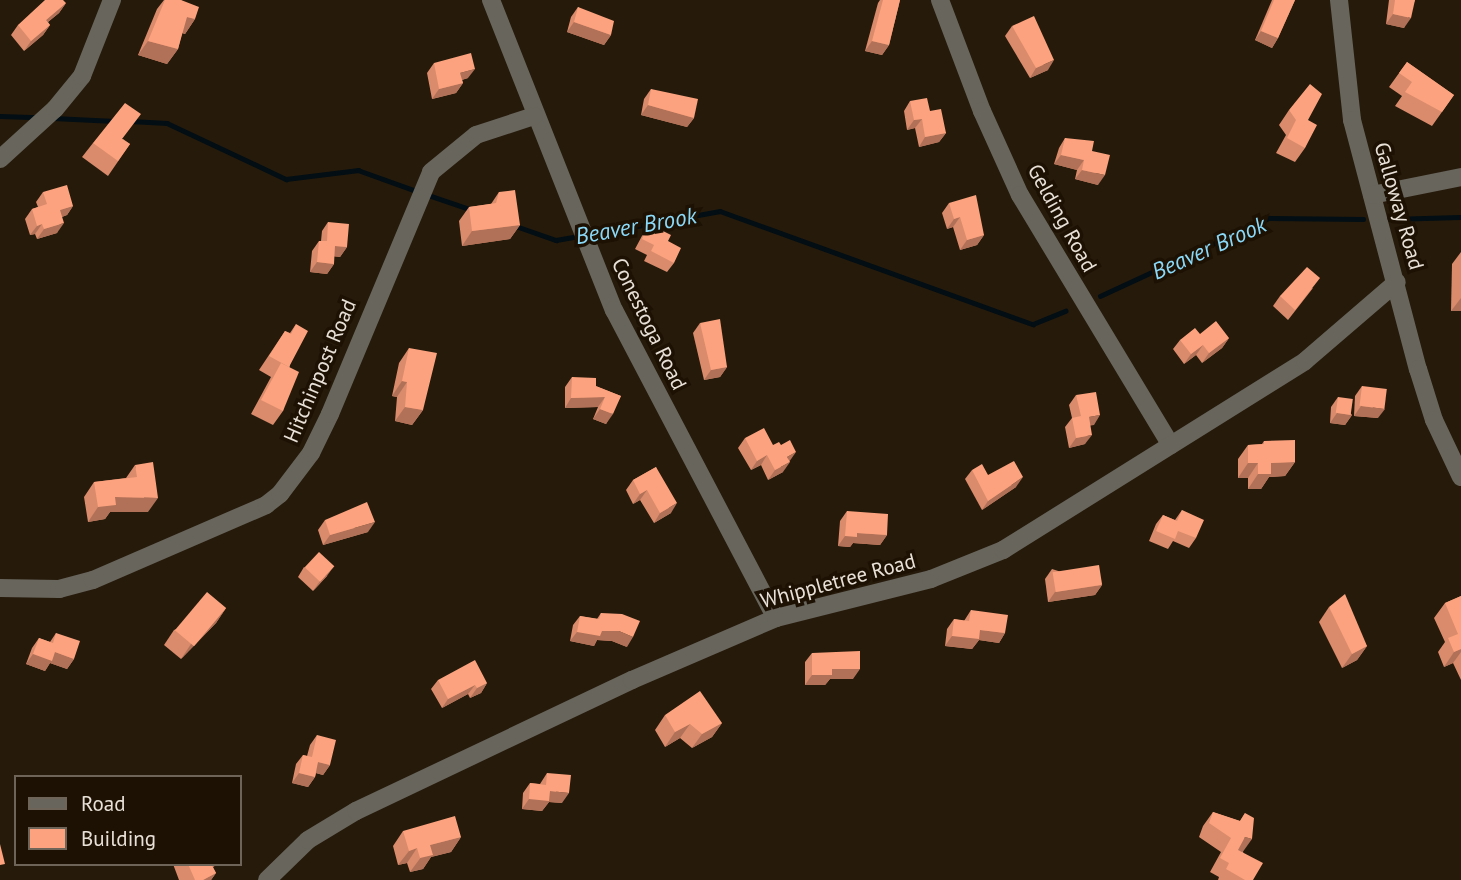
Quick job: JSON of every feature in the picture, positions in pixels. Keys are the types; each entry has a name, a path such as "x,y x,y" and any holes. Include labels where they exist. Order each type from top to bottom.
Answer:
{"street":[{"path":"0,159 55,109 82,76 112,0"},
{"name":"Conestoga Road","path":"491,0 534,116 614,310 776,618"},
{"name":"Gelding Road","path":"940,0 982,111 1020,195 1171,445"},
{"name":"Galloway Road","path":"1339,0 1352,120 1434,420 1461,477"},
{"name":"Hitchinpost Road","path":"0,588 59,589 93,580 266,505 280,494 311,453 330,414 431,172 477,135 534,116"},
{"path":"1372,195 1461,177"},
{"name":"Whippletree Road","path":"267,880 309,840 356,811 632,680 776,618 972,566 1065,515 1305,361 1397,282"}],"building":[{"path":"45,0 63,0 66,3 46,20 50,25 31,41 18,25"},
{"path":"165,0 181,0 199,7 195,19 187,17 178,49 148,41"},
{"path":"883,0 900,0 889,45 872,41"},
{"path":"1274,0 1295,0 1278,38 1261,31"},
{"path":"1395,0 1415,0 1411,18 1393,14"},
{"path":"578,7 614,21 611,35 574,22"},
{"path":"1034,16 1054,60 1036,68 1012,26"},
{"path":"471,53 475,69 460,73 463,83 439,89 434,63"},
{"path":"1407,62 1454,95 1442,112 1405,92 1412,82 1399,73"},
{"path":"1310,84 1322,94 1308,120 1317,125 1305,148 1287,138 1296,120 1289,110"},
{"path":"651,89 698,99 694,118 648,105"},
{"path":"927,98 930,111 941,109 946,133 925,137 922,119 914,120 910,101"},
{"path":"125,103 141,114 122,139 130,144 118,161 93,143"},
{"path":"1065,138 1094,141 1092,151 1110,155 1105,175 1082,170 1084,160 1061,155"},
{"path":"67,185 73,206 60,210 64,223 44,229 42,224 37,226 32,209 47,204 43,192"},
{"path":"515,190 520,225 472,231 469,207 496,203 499,192"},
{"path":"976,195 984,235 967,240 960,217 954,219 949,203"},
{"path":"328,222 349,224 347,247 335,246 334,264 317,262 319,241 327,241"},
{"path":"649,224 671,235 668,241 681,248 674,263 651,251 654,245 642,239"},
{"path":"1307,267 1320,278 1295,310 1280,296"},
{"path":"720,319 727,367 711,370 700,323"},
{"path":"1216,321 1229,338 1209,353 1203,345 1191,354 1180,340 1195,328 1200,334"},
{"path":"296,324 308,331 289,367 269,356 285,331 291,334"},
{"path":"409,348 437,353 423,410 405,407 407,382 402,381"},
{"path":"281,363 299,372 283,411 261,400"},
{"path":"572,377 596,378 596,386 621,396 613,414 600,409 605,397 571,398"},
{"path":"1362,386 1387,389 1384,409 1360,406"},
{"path":"1096,392 1100,415 1089,417 1092,435 1076,438 1072,418 1081,416 1076,395"},
{"path":"1338,397 1353,399 1351,415 1336,413"},
{"path":"764,428 773,445 779,442 781,445 790,440 796,452 787,457 790,462 775,470 767,455 757,461 745,438"},
{"path":"1295,440 1295,462 1271,463 1271,474 1258,474 1258,463 1248,463 1248,445 1264,444 1264,441"},
{"path":"1014,461 1023,477 988,501 972,470 982,464 988,475"},
{"path":"153,462 158,498 115,497 116,505 98,507 94,482 137,477 135,465"},
{"path":"656,467 677,503 660,513 647,490 640,494 633,480"},
{"path":"367,502 375,522 330,535 325,520"},
{"path":"1182,510 1204,520 1196,538 1178,531 1175,539 1156,531 1163,515 1177,521"},
{"path":"847,511 888,514 887,535 857,533 857,537 845,536"},
{"path":"319,552 334,566 320,582 305,567"},
{"path":"1099,565 1102,585 1056,592 1053,572"},
{"path":"207,592 226,608 194,646 175,630"},
{"path":"1345,594 1367,646 1352,654 1329,607"},
{"path":"1461,596 1461,649 1454,652 1448,638 1458,634 1445,603"},
{"path":"971,610 1008,615 1005,633 980,630 979,639 952,636 954,619 969,621"},
{"path":"601,613 622,614 640,621 633,637 619,631 602,631 600,636 577,632 580,616 599,619"},
{"path":"56,633 80,641 74,659 55,652 52,661 33,654 39,638 53,643"},
{"path":"860,651 860,669 832,669 832,675 812,675 812,653"},
{"path":"475,660 487,683 477,688 475,685 448,699 438,680"},
{"path":"700,691 722,723 702,734 690,724 675,732 665,715"},
{"path":"317,735 336,740 330,765 318,762 315,777 299,773 303,755 312,757"},
{"path":"547,773 571,775 569,793 550,791 549,801 529,799 530,783 546,785"},
{"path":"1213,812 1240,821 1245,813 1254,818 1252,839 1245,837 1238,850 1263,863 1253,880 1245,880 1226,869 1229,863 1220,858 1231,838 1209,823"},
{"path":"455,816 461,837 430,845 433,855 420,858 417,848 409,851 403,831"},
{"path":"0,844 5,864 0,865"},
{"path":"189,866 212,866 216,873 203,880 195,880"}],"waterway":[{"name":"Beaver Brook","path":"0,116 38,117"},
{"name":"Beaver Brook","path":"53,118 115,121"},
{"name":"Beaver Brook","path":"130,121 167,123 286,179 358,170 419,192"},
{"name":"Beaver Brook","path":"428,195 472,210"},
{"name":"Beaver Brook","path":"587,235 720,211 1033,324 1066,311"},
{"name":"Beaver Brook","path":"1390,219 1461,217"},
{"name":"Beaver Brook","path":"1100,296 1269,218 1363,219"},
{"name":"Beaver Brook","path":"513,225 556,240 579,236"}]}
